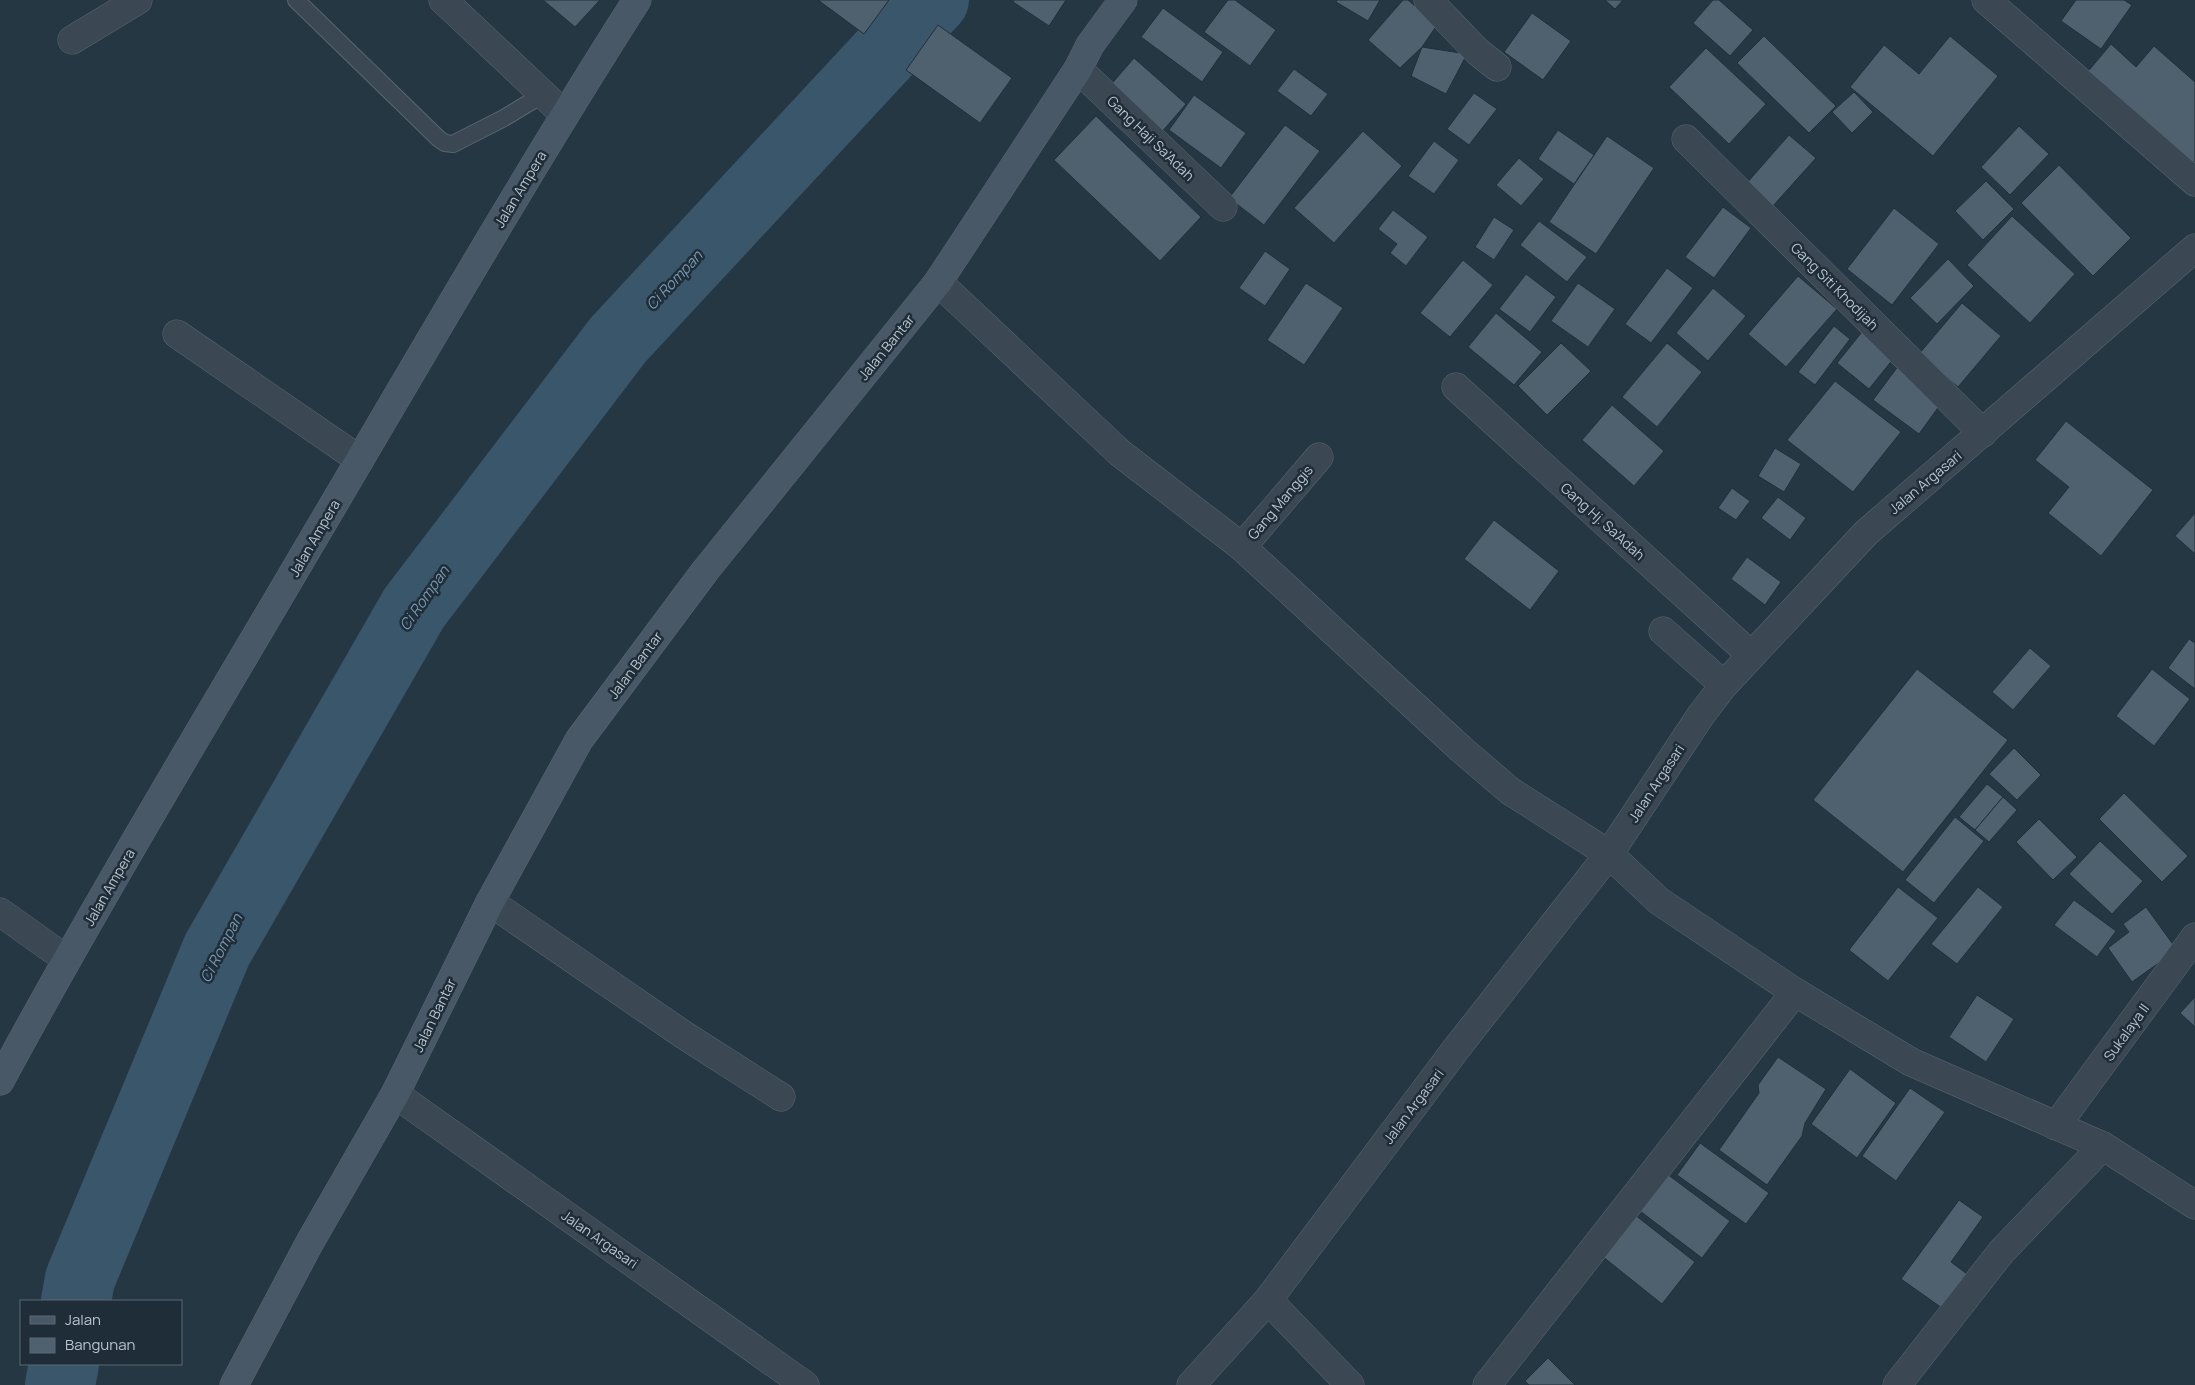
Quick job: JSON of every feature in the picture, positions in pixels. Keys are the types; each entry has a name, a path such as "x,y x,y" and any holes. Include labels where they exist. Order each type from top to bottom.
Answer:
{"street":[{"path":"72,40 138,0"},
{"path":"443,0 564,114"},
{"name":"Jalan Ampera","path":"0,1081 66,959 564,114 636,0"},
{"name":"Jalan Bantar","path":"234,1385 310,1242 395,1094 490,902 579,740 705,571 938,282 1078,69 1090,45 1123,0"},
{"path":"1428,0 1478,52 1498,68"},
{"path":"1986,0 2195,182"},
{"name":"Gang Haji Sa'Adah","path":"1078,69 1223,207"},
{"name":"Gang Siti Khodijah","path":"1686,139 1983,433"},
{"name":"Jalan Argasari","path":"1191,1385 1268,1300 1456,1049 1609,854 1701,715 1724,685 1866,533 2195,248"},
{"path":"938,282 1120,453 1242,547 1461,749 1510,791 1609,854 1659,901 1795,992 1911,1062 2103,1146 2195,1206"},
{"path":"178,334 360,460"},
{"name":"Gang Hj. Sa'Adah","path":"1456,387 1751,655"},
{"name":"Gang Manggis","path":"1242,547 1319,457"},
{"path":"1663,631 1724,685"},
{"path":"490,902 684,1035 781,1097"},
{"path":"0,912 66,959"},
{"name":"Sukalaya II","path":"2056,1126 2195,937"},
{"path":"1487,1385 1795,992"},
{"name":"Jalan Argasari","path":"395,1094 773,1376 805,1385"},
{"path":"1897,1385 2002,1251 2103,1146"},
{"path":"1268,1300 1350,1385"}],"lane":[{"path":"296,0 445,143 453,144 504,118 542,95"}],"building":[{"path":"543,0 600,0 575,27"},
{"path":"818,0 889,0 864,34"},
{"path":"1014,0 1066,0 1049,26 1013,2"},
{"path":"1228,0 1235,0 1276,30 1250,66 1204,32"},
{"path":"1337,0 1380,0 1368,21 1336,2"},
{"path":"1403,0 1408,0 1437,25 1422,47 1400,68 1368,40"},
{"path":"1605,0 1623,0 1615,9"},
{"path":"1713,0 1719,0 1753,30 1730,56 1693,23"},
{"path":"2076,0 2124,0 2132,5 2101,49 2061,21"},
{"path":"1163,8 1223,52 1202,82 1141,37"},
{"path":"1532,13 1571,41 1543,80 1504,52"},
{"path":"938,25 1012,78 980,123 906,70"},
{"path":"1764,36 1836,106 1809,133 1737,63"},
{"path":"1950,36 1998,76 1933,156 1850,87 1884,45 1919,74"},
{"path":"2111,44 2136,67 2154,46 2195,82 2195,170 2085,75"},
{"path":"1422,47 1467,54 1446,94 1411,76"},
{"path":"1706,48 1766,104 1729,144 1669,87"},
{"path":"1134,58 1186,104 1160,134 1108,88"},
{"path":"1294,69 1328,94 1311,116 1277,91"},
{"path":"1854,92 1873,112 1852,133 1832,112"},
{"path":"1474,93 1497,109 1469,145 1447,129"},
{"path":"1194,95 1246,133 1221,168 1169,130"},
{"path":"1096,116 1201,217 1160,261 1054,160"},
{"path":"1285,125 1320,151 1264,225 1229,198"},
{"path":"2019,126 2049,154 2010,195 1981,167"},
{"path":"1558,130 1594,155 1574,184 1538,159"},
{"path":"1363,131 1402,166 1334,243 1294,208"},
{"path":"1789,135 1816,158 1772,207 1746,184"},
{"path":"1607,136 1654,168 1596,254 1549,222"},
{"path":"1434,141 1459,160 1434,194 1408,176"},
{"path":"1519,158 1544,179 1521,206 1496,185"},
{"path":"2059,165 2131,238 2093,276 2021,203"},
{"path":"1986,181 2014,209 1983,240 1955,211"},
{"path":"1723,207 1751,228 1714,278 1685,257"},
{"path":"1894,208 1939,244 1892,305 1847,269"},
{"path":"1393,210 1428,237 1406,266 1390,253 1397,244 1378,229"},
{"path":"2012,216 2075,274 2030,323 1967,265"},
{"path":"1494,217 1514,230 1494,260 1475,247"},
{"path":"1539,221 1587,257 1567,282 1520,245"},
{"path":"1265,251 1290,269 1265,306 1239,288"},
{"path":"1948,259 1974,286 1937,324 1910,298"},
{"path":"1463,260 1493,285 1450,337 1420,313"},
{"path":"1667,268 1693,288 1651,343 1625,324"},
{"path":"1526,274 1556,297 1530,332 1499,309"},
{"path":"1798,276 1837,309 1786,367 1748,334"},
{"path":"1306,283 1343,308 1304,365 1267,340"},
{"path":"1578,283 1615,309 1588,347 1551,321"},
{"path":"1713,288 1746,316 1708,361 1676,333"},
{"path":"1962,303 2001,336 1958,387 1919,354"},
{"path":"1496,313 1542,352 1514,385 1468,347"},
{"path":"1834,326 1850,339 1815,385 1798,372"},
{"path":"1866,327 1898,353 1869,389 1837,363"},
{"path":"1561,343 1591,371 1547,415 1518,386"},
{"path":"1667,343 1702,372 1657,427 1622,397"},
{"path":"1899,365 1945,398 1919,434 1873,400"},
{"path":"1835,381 1901,432 1853,492 1787,440"},
{"path":"1612,405 1664,451 1634,486 1582,440"},
{"path":"2066,421 2153,490 2101,556 2048,513 2069,487 2035,460"},
{"path":"1775,448 1801,464 1784,492 1758,476"},
{"path":"1732,488 1750,501 1736,520 1718,508"},
{"path":"1778,497 1806,518 1790,540 1761,518"},
{"path":"2195,513 2195,554 2175,536"},
{"path":"1494,520 1559,571 1530,610 1464,559"},
{"path":"1747,557 1781,582 1765,605 1731,579"},
{"path":"2189,639 2195,643 2195,689 2168,668"},
{"path":"2030,648 2051,666 2013,710 1992,692"},
{"path":"1917,669 2008,740 1903,872 1813,800"},
{"path":"2152,669 2190,699 2154,746 2116,716"},
{"path":"2014,748 2041,775 2017,800 1989,774"},
{"path":"1987,784 2003,797 1975,830 1959,817"},
{"path":"2124,793 2188,856 2162,882 2099,819"},
{"path":"2003,797 2017,810 1989,842 1975,830"},
{"path":"1955,817 1984,841 1934,903 1905,880"},
{"path":"2039,819 2077,857 2053,880 2016,842"},
{"path":"2100,841 2143,881 2112,914 2069,874"},
{"path":"1898,887 1938,918 1888,981 1849,950"},
{"path":"1978,887 2003,907 1957,964 1931,944"},
{"path":"2074,900 2116,931 2097,957 2054,925"},
{"path":"2146,907 2177,950 2132,982 2108,948 2129,932 2123,924"},
{"path":"1977,995 2014,1019 1986,1062 1949,1037"},
{"path":"2195,997 2195,1027 2180,1013"},
{"path":"1778,1057 1826,1089 1805,1123 1802,1136 1767,1185 1719,1150 1759,1093 1758,1085"},
{"path":"1850,1069 1896,1103 1857,1158 1811,1124"},
{"path":"1910,1088 1945,1112 1896,1181 1862,1156"},
{"path":"1700,1143 1769,1193 1746,1224 1677,1175"},
{"path":"1663,1171 1730,1221 1702,1258 1636,1208"},
{"path":"1959,1200 1983,1217 1951,1262 1967,1274 1942,1308 1901,1279"},
{"path":"1630,1211 1695,1262 1662,1304 1597,1252"},
{"path":"1548,1358 1575,1385 1529,1385 1525,1381"}],"waterway":[{"name":"Ci Rompan","path":"76,1300 80,1279 217,950 414,608 618,340 934,0"},
{"name":"Ci Rompan","path":"60,1385 64,1365"}]}
